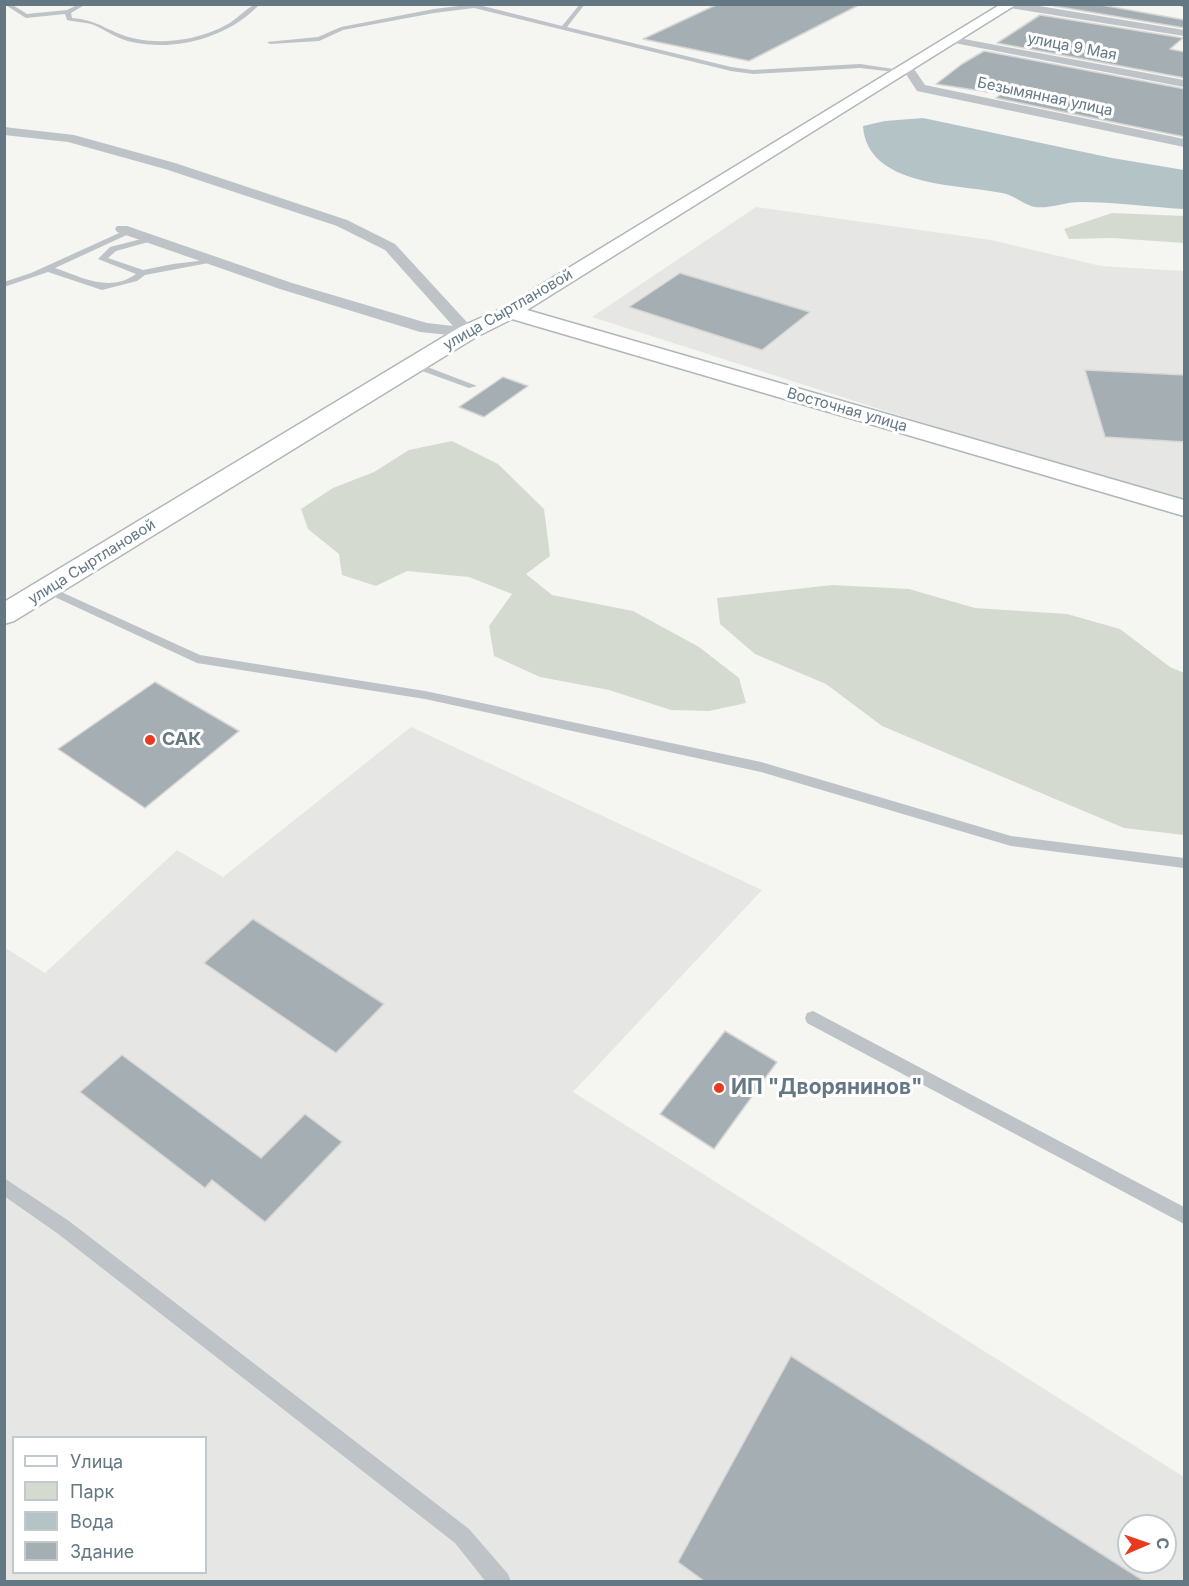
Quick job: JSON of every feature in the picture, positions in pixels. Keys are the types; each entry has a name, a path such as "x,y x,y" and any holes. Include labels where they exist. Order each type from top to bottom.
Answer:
{"street":[{"path":"1011,5 1185,33"},
{"name":"улица Сыртлановой","path":"4,615 468,332 510,312 1011,5"},
{"name":"улица 9 Мая","path":"953,40 1185,84"},
{"name":"Безымянная улица","path":"906,69 921,88 1185,143"},
{"path":"4,131 69,138 193,173 342,223 390,247 468,332"},
{"path":"125,230 286,286 426,328 468,332"},
{"name":"Восточная улица","path":"510,312 1185,508"}],"lane":[{"path":"6,4 26,16 68,12 84,4"},
{"path":"68,12 69,18 97,24 116,36 136,40 183,41 207,37 232,26 251,13 258,4"},
{"path":"564,28 583,4"},
{"path":"270,42 319,39 341,29 469,5 731,69 753,72 860,66 906,69"},
{"path":"4,285 48,269 125,230"},
{"path":"142,273 102,259 113,249 149,238"},
{"path":"48,269 102,287 134,279 142,273 172,266 215,261"},
{"path":"414,365 472,386"},
{"path":"48,590 197,659 425,695 761,767 1011,841 1185,863"},
{"path":"813,1018 1185,1216"},
{"path":"4,1186 63,1227 462,1536 500,1581"}],"shaded area":[{"path":"756,207 991,240 1101,266 1184,271 1184,500 995,446 592,317"},
{"path":"411,727 762,890 573,1092 1184,1477 1184,1581 5,1581 4,947 45,973 177,850 223,877"}],"green space":[{"path":"1112,213 1184,216 1184,243 1112,238 1069,239 1064,229"},
{"path":"452,441 498,464 544,509 550,556 526,574 552,595 633,611 699,647 739,678 746,703 709,711 671,710 609,690 540,677 494,656 489,626 512,594 469,577 407,571 376,586 342,575 339,554 308,529 301,509 333,488 374,472 409,450"},
{"path":"832,585 909,589 975,608 1067,614 1120,629 1170,667 1184,673 1184,835 1124,828 882,726 826,684 755,654 720,624 717,598"}],"water":[{"path":"923,118 1112,158 1184,170 1184,209 1080,202 1035,207 1006,194 939,184 897,172 880,161 868,146 863,126 885,121"}],"building":[{"path":"718,4 861,4 749,61 643,39"},
{"path":"1057,4 1096,4 1185,20 1185,28 1054,6"},
{"path":"1040,15 1183,38 1170,49 1185,52 1185,78 997,43"},
{"path":"984,51 1185,89 1185,137 996,98 1001,94 936,84"},
{"path":"680,273 810,312 762,350 629,307"},
{"path":"1085,370 1185,375 1185,442 1105,437"},
{"path":"503,377 528,386 484,417 459,407"},
{"name":"САК","path":"155,682 239,731 145,808 58,749"},
{"path":"253,919 384,1004 336,1053 204,963"},
{"name":"ИП \"Дворянинов\"","path":"725,1031 777,1062 714,1149 660,1114"},
{"path":"122,1055 261,1158 305,1114 342,1142 265,1222 212,1180 205,1188 80,1092"},
{"path":"791,1356 1117,1564 1117,1574 1133,1574 1144,1581 704,1581 678,1562"}],"place":[{"name":"САК","path":"150,740"},
{"name":"ИП \"Дворянинов\"","path":"719,1088"}]}
